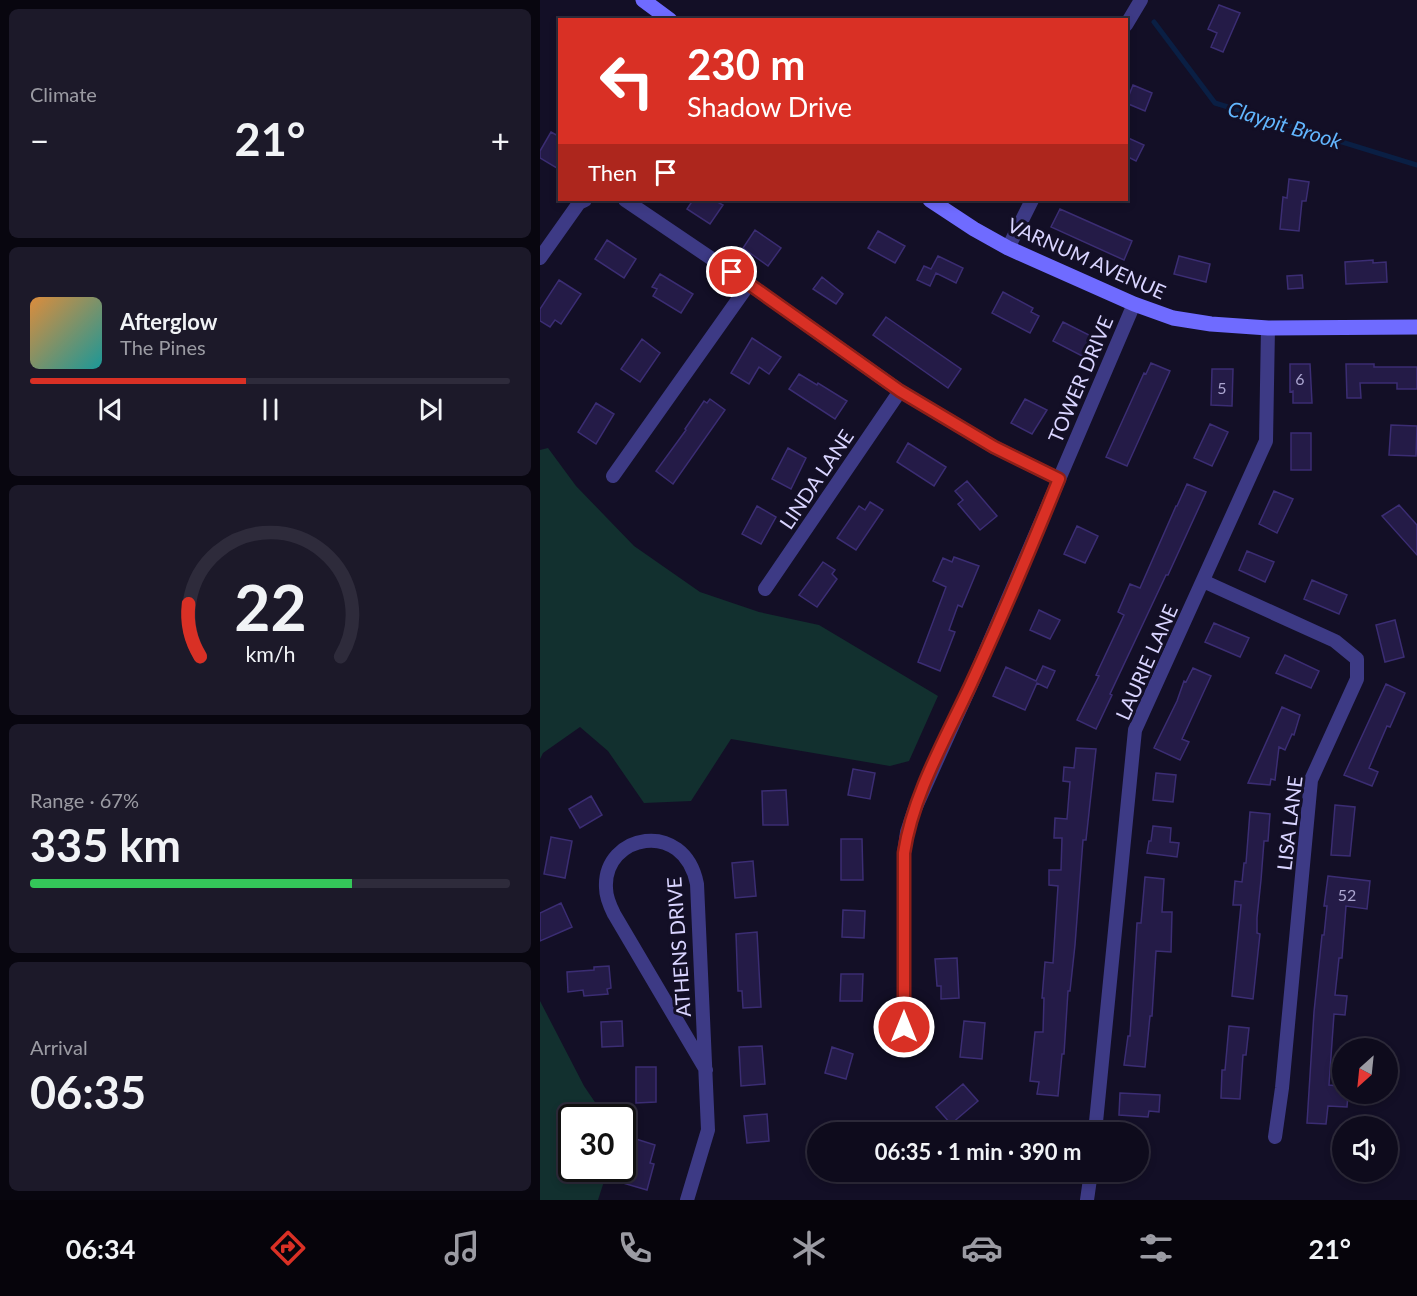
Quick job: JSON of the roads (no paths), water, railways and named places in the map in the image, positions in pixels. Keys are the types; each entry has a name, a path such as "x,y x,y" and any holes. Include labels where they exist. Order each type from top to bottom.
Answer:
{"main road":[{"path":"643,0 667,18"},
{"name":"VARNUM AVENUE","path":"932,201 1008,248 1134,304 1173,318 1211,324 1268,328 1417,327"}],"street":[{"path":"1128,22 1141,0"},
{"path":"540,258 579,203 583,201"},
{"path":"626,201 900,391 994,447 1059,479"},
{"path":"1008,248 1032,201"},
{"path":"614,476 749,284"},
{"name":"TOWER DRIVE","path":"904,1049 904,853 907,832 922,791 974,678 1134,304"},
{"name":"LAURIE LANE","path":"1096,1122 1135,730 1266,441 1268,328"},
{"name":"LINDA LANE","path":"765,589 900,391"},
{"name":"LISA LANE","path":"1203,581 1335,640 1357,659 1357,680 1311,780 1283,1076 1275,1137"},
{"name":"ATHENS DRIVE","path":"687,1200 708,1130 706,1070 697,884 688,858 677,848 664,842 650,840 636,843 614,860 606,880 608,901 706,1070"},
{"path":"1087,1200 1090,1182"}],"waterway":[{"name":"Claypit Brook","path":"1154,22 1215,103 1417,165"}]}
